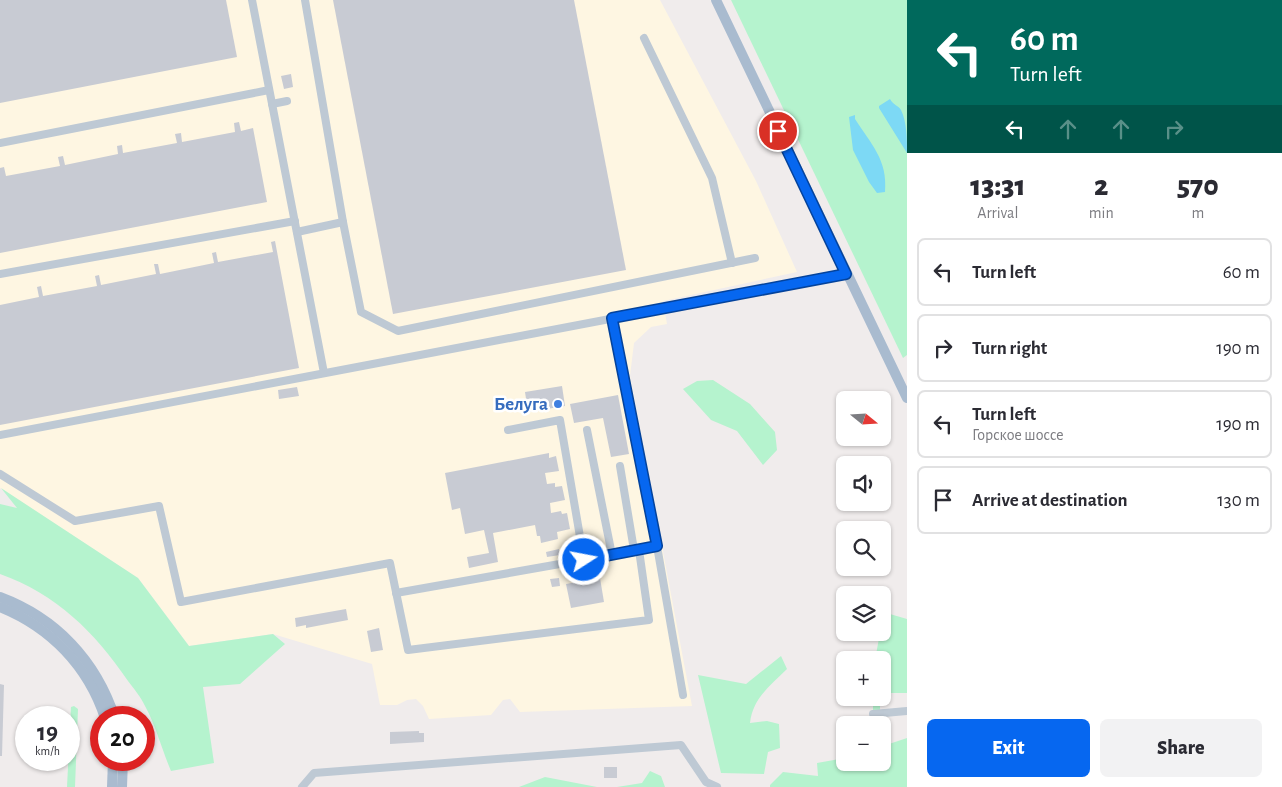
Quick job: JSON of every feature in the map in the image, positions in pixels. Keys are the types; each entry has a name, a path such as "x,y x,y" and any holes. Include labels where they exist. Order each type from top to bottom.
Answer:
{"main road":[{"path":"716,0 907,398"},
{"path":"0,597 35,614 66,637 87,661 98,678 110,706"},
{"path":"0,607 16,614 42,630 64,649 90,683 100,706"},
{"path":"112,787 113,771"},
{"path":"122,787 123,771"}],"lane":[{"path":"252,0 324,374"},
{"path":"305,0 343,222 361,312 398,331 755,258"},
{"path":"644,38 712,178 732,262"},
{"path":"0,143 269,90"},
{"path":"272,104 287,100"},
{"path":"0,274 295,220"},
{"path":"297,232 343,222"},
{"path":"0,435 846,274"},
{"path":"612,318 657,546 683,694"},
{"path":"508,430 560,420 584,560"},
{"path":"587,430 612,555"},
{"path":"0,474 75,520 159,506 181,602 390,563 408,650 649,620 620,466"},
{"path":"396,593 657,546"},
{"path":"873,714 907,711"},
{"path":"302,787 314,773 681,745 706,782 717,787"}],"shaded area":[{"path":"0,0 660,0 756,181 797,272 663,301 667,324 651,327 634,343 630,376 692,706 520,712 510,699 503,700 491,715 429,719 423,706 416,699 407,700 397,705 380,705 372,664 273,634 189,646 138,578 0,488"}],"green space":[{"path":"731,0 907,0 907,355 903,358"},
{"path":"713,380 750,404 775,432 777,450 763,465 737,431 711,420 683,389 697,381"},
{"path":"1,488 138,578 189,646 273,634 285,644 240,684 203,687 214,763 171,771 155,730 155,706 144,706 102,646 73,617 39,592 0,574 0,504 17,508"},
{"path":"891,614 907,619 907,693 891,693 891,651 877,651 879,641 891,641"},
{"path":"781,656 787,669 759,699 750,723 767,721 779,724 780,748 768,752 764,774 721,773 698,675 746,684"},
{"path":"873,706 880,706 880,716 873,716"},
{"path":"907,738 907,787 770,787 783,772 818,776 817,763 836,760 836,771 891,771 891,743"},
{"path":"68,771 76,771 75,787 67,787"},
{"path":"650,771 661,776 665,787 617,787 642,783"},
{"path":"545,777 597,787 519,787"}],"water":[{"path":"890,99 900,108 903,115 907,153 879,108 879,106"},
{"path":"855,115 855,119 881,161 884,171 885,192 877,193 869,182 853,150 849,117"}],"building":[{"path":"0,0 226,0 237,57 0,103"},
{"path":"333,0 574,0 626,270 393,314"},
{"path":"291,74 293,87 284,89 281,76"},
{"path":"239,122 241,131 253,128 267,202 0,253 0,168 4,167 6,176 60,166 58,157 63,156 65,165 118,154 117,146 122,145 123,153 177,143 175,134 181,133 182,142 235,132 234,123"},
{"path":"275,241 299,368 0,425 0,305 39,297 37,287 41,286 43,296 97,286 95,276 99,275 101,285 156,274 154,264 158,264 160,274 214,263 212,253 216,252 218,262 273,252 271,242"},
{"path":"562,386 565,406 528,412 525,392"},
{"path":"297,387 299,396 279,399 278,390"},
{"path":"618,395 629,454 611,457 603,418 574,423 570,404"},
{"path":"549,453 549,458 556,456 559,471 545,473 547,484 555,483 555,487 562,486 565,500 550,503 551,513 561,511 562,514 567,513 570,529 557,532 558,539 541,543 540,536 537,536 535,525 493,533 498,562 469,568 467,557 489,553 484,530 465,534 460,508 452,510 445,473"},
{"path":"559,549 560,555 547,557 546,552"},
{"path":"559,578 560,586 552,587 550,579"},
{"path":"600,578 604,602 571,608 566,584"},
{"path":"346,609 348,620 306,628 306,625 296,627 295,618"},
{"path":"379,628 383,650 371,652 367,631"},
{"path":"0,684 4,685 2,756 0,756"},
{"path":"419,731 419,733 424,733 424,742 390,744 390,732"},
{"path":"604,767 617,767 617,778 604,778"}],"place":[{"name":"Белуга","path":"558,404"}],"route":[{"path":"584,560 657,546 612,318 846,274 778,131"}]}
